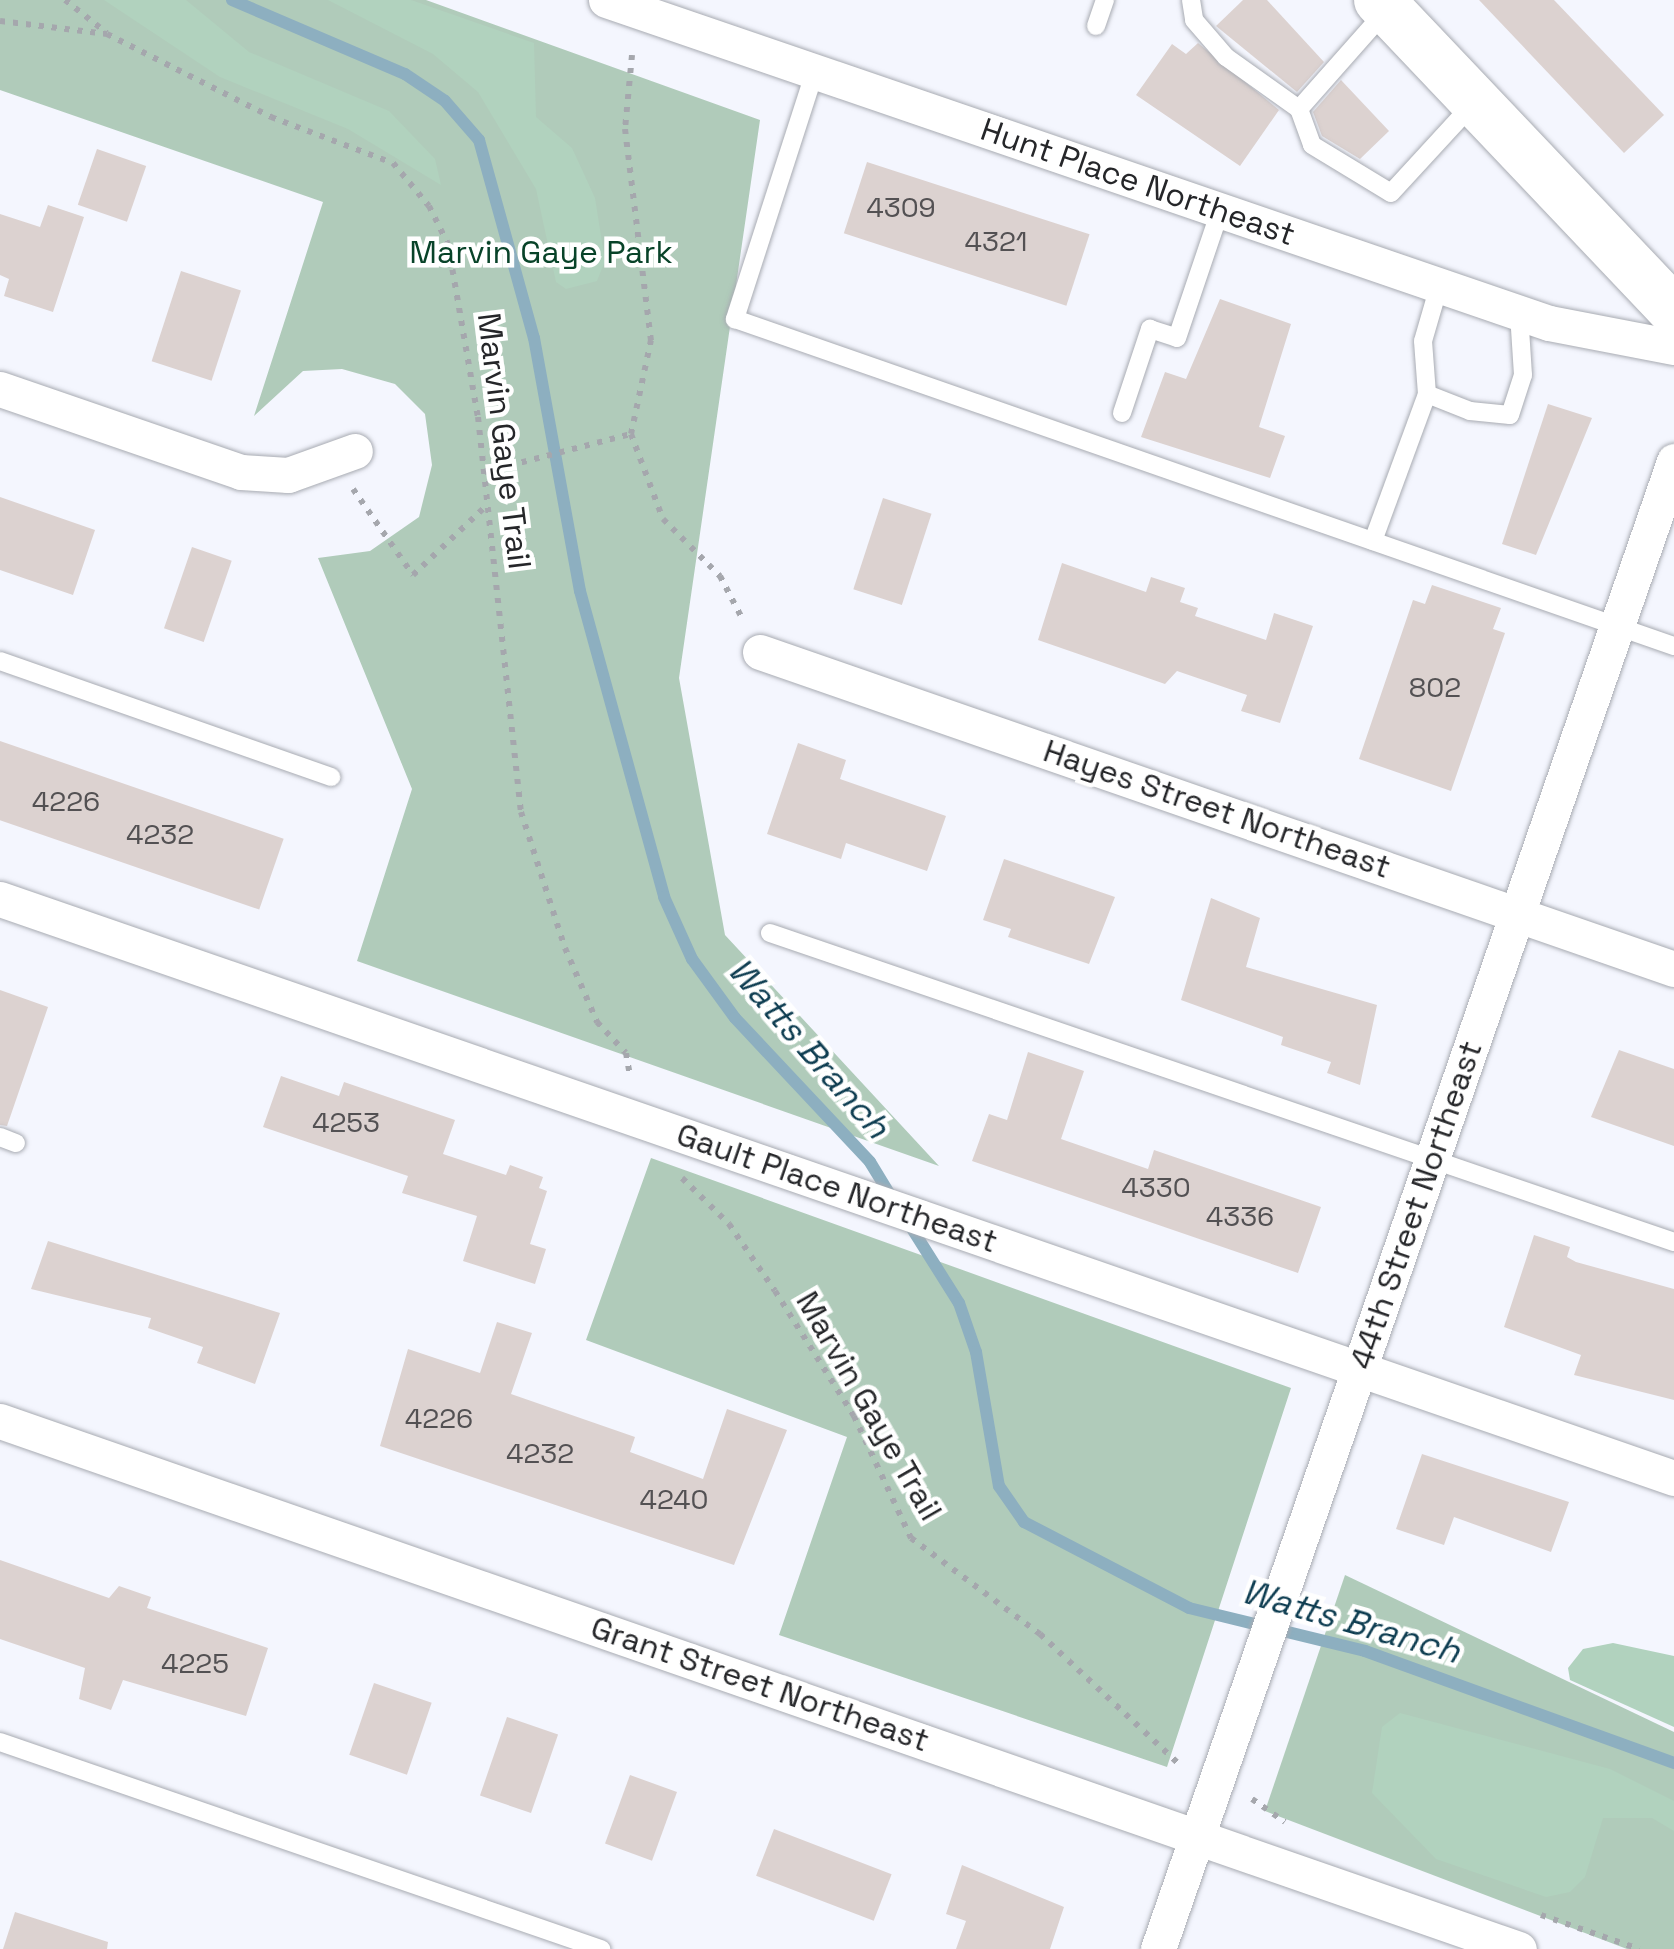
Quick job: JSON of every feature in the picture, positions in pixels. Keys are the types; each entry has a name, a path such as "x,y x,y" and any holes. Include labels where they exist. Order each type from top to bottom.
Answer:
{"main road":[{"path":"1383,4 1674,311"}],"street":[{"name":"Hunt Place Northeast","path":"606,0 1585,335 1674,346"},
{"path":"0,389 241,472 288,474 344,456"},
{"name":"44th Street Northeast","path":"1158,1949 1674,461"},
{"name":"Hayes Street Northeast","path":"760,652 1674,969"},
{"name":"Gault Place Northeast","path":"0,899 1674,1478"},
{"name":"Grant Street Northeast","path":"0,1421 1198,1835 1504,1946"}],"lane":[{"path":"1096,26 1104,0"},
{"path":"1192,0 1194,20 1226,57 1299,109 1312,144 1328,160 1391,193 1476,102"},
{"path":"1299,109 1383,4"},
{"path":"814,71 735,319 1674,646"},
{"path":"1122,413 1150,328 1177,338 1220,211"},
{"path":"1373,541 1427,394 1422,341 1439,286"},
{"path":"1427,394 1470,411 1510,415 1523,375 1519,313"},
{"path":"0,661 331,777"},
{"path":"770,933 1674,1242"},
{"path":"0,1742 601,1949"}],"path":[{"path":"65,0 107,34"},
{"name":"Marvin Gaye Trail","path":"0,21 107,34 271,117 393,162 448,244 484,472 522,812 566,948 597,1022 626,1053 631,1080"},
{"path":"632,55 625,128 651,340 631,434 663,520 720,576 760,652"},
{"path":"484,472 631,434"},
{"path":"344,456 413,575 488,504"},
{"name":"Marvin Gaye Trail","path":"675,1171 729,1224 775,1291 854,1416 911,1538 1040,1634 1152,1730 1185,1771"}],"green space":[{"name":"Marvin Gaye Park","path":"0,0 426,0 760,120 679,678 725,935 939,1166 357,961 412,789 318,558 370,551 419,517 432,465 425,414 395,384 342,369 303,371 254,416 323,202 0,90"},
{"path":"104,0 186,0 249,52 389,111 435,159 441,185 348,129 220,77"},
{"path":"328,0 411,0 534,43 536,117 572,148 595,198 605,261 597,281 566,289 556,282 536,189 478,92 433,54"},
{"path":"651,1158 1291,1388 1167,1767 779,1635 847,1437 586,1340"},
{"path":"1345,1575 1674,1732 1674,1949 1627,1949 1265,1811"},
{"path":"1613,1643 1674,1656 1674,1727 1570,1680 1568,1668 1583,1649"},
{"path":"1400,1713 1610,1769 1674,1801 1674,1831 1652,1818 1603,1818 1585,1877 1570,1892 1546,1897 1436,1859 1372,1793 1382,1727"}],"building":[{"path":"1243,0 1267,0 1324,62 1297,92 1216,26"},
{"path":"1479,0 1554,0 1664,115 1624,153"},
{"path":"1198,43 1279,110 1240,166 1136,95 1172,44 1186,54"},
{"path":"1341,80 1389,131 1360,159 1322,136 1313,112"},
{"path":"97,149 146,166 127,222 78,205"},
{"path":"867,162 1090,234 1066,306 844,233"},
{"path":"48,205 84,217 53,312 4,296 9,279 0,275 0,214 40,227"},
{"path":"181,271 241,290 212,381 152,361"},
{"path":"1220,299 1291,324 1259,427 1285,436 1270,478 1141,437 1165,372 1186,379"},
{"path":"1548,404 1592,418 1536,555 1502,544"},
{"path":"0,497 95,530 73,595 0,570"},
{"path":"883,498 932,514 902,605 853,589"},
{"path":"192,547 232,561 204,642 164,628"},
{"path":"1062,563 1146,592 1151,577 1185,588 1180,602 1198,608 1195,616 1266,640 1274,613 1313,626 1280,723 1241,711 1247,695 1177,671 1165,684 1038,640"},
{"path":"1432,585 1501,608 1493,629 1505,633 1451,791 1359,759 1413,600 1425,604"},
{"path":"0,741 284,839 259,910 0,820"},
{"path":"798,743 846,760 840,779 946,816 927,871 846,843 841,859 767,834"},
{"path":"1004,859 1115,897 1089,964 1008,937 1011,929 983,920"},
{"path":"1211,898 1260,918 1246,967 1377,1005 1360,1085 1327,1073 1331,1062 1281,1045 1283,1037 1181,1000"},
{"path":"0,990 48,1007 7,1126 0,1125"},
{"path":"1619,1050 1674,1069 1674,1146 1591,1117"},
{"path":"1028,1052 1084,1071 1061,1139 1148,1169 1154,1150 1321,1207 1298,1273 972,1161 989,1114 1007,1120"},
{"path":"281,1076 339,1096 344,1082 455,1120 443,1154 506,1175 510,1165 543,1177 539,1188 547,1191 530,1244 546,1249 535,1284 463,1261 477,1216 402,1193 408,1176 263,1127"},
{"path":"1534,1235 1570,1247 1567,1257 1576,1262 1674,1289 1674,1400 1574,1375 1581,1355 1504,1327"},
{"path":"48,1241 280,1313 255,1384 197,1363 203,1347 148,1328 151,1318 31,1289"},
{"path":"497,1322 532,1333 511,1394 635,1437 630,1452 703,1479 727,1409 787,1430 734,1565 380,1446 408,1349 480,1373"},
{"path":"1422,1454 1569,1502 1551,1552 1454,1517 1444,1545 1396,1529"},
{"path":"0,1560 109,1598 119,1586 151,1597 147,1608 268,1648 246,1716 123,1680 111,1710 79,1699 85,1668 0,1639"},
{"path":"374,1683 432,1703 407,1775 349,1755"},
{"path":"507,1717 558,1735 531,1813 480,1795"},
{"path":"630,1775 677,1792 652,1861 605,1844"},
{"path":"774,1829 892,1874 874,1921 756,1876"},
{"path":"962,1865 1064,1907 1050,1949 956,1949 966,1921 946,1914"},
{"path":"15,1912 108,1942 107,1949 3,1949"}],"waterway":[{"name":"Watts Branch","path":"232,0 405,74 445,101 479,140 534,338 580,591 664,897 692,959 735,1018 870,1162 892,1198"},
{"name":"Watts Branch","path":"906,1219 959,1303 976,1352 999,1486 1024,1522 1189,1608 1365,1651 1674,1763"}]}
